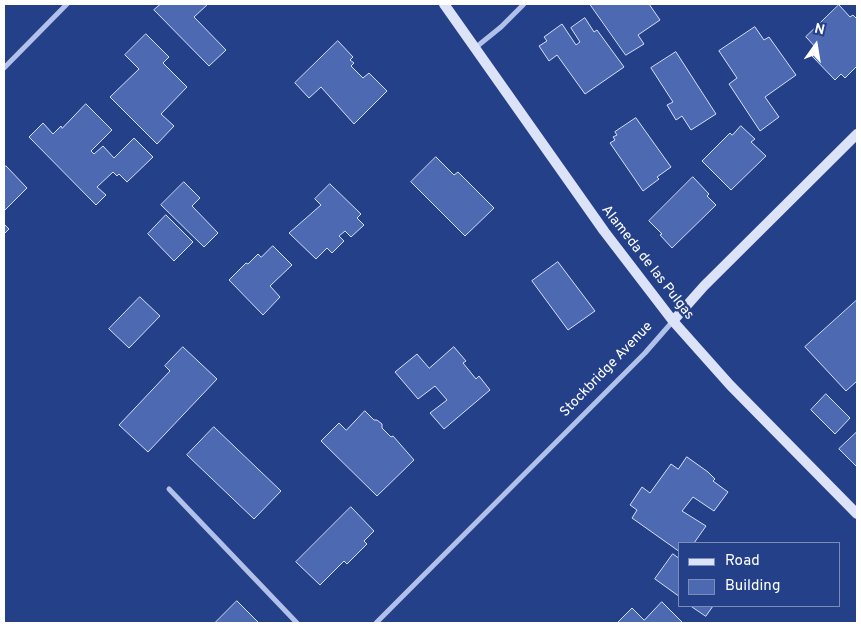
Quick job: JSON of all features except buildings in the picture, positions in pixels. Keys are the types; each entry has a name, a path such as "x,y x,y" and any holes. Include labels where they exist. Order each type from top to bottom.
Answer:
{"main road":[{"name":"Alameda de las Pulgas","path":"444,4 604,231 673,321 730,385 857,514"},
{"name":"Stockbridge Avenue","path":"673,321 704,286 857,134"}],"street":[{"path":"4,68 67,4"},
{"path":"474,48 501,27 524,4"},
{"name":"Stockbridge Avenue","path":"376,623 645,353 673,321"},
{"path":"169,489 297,623"}]}
